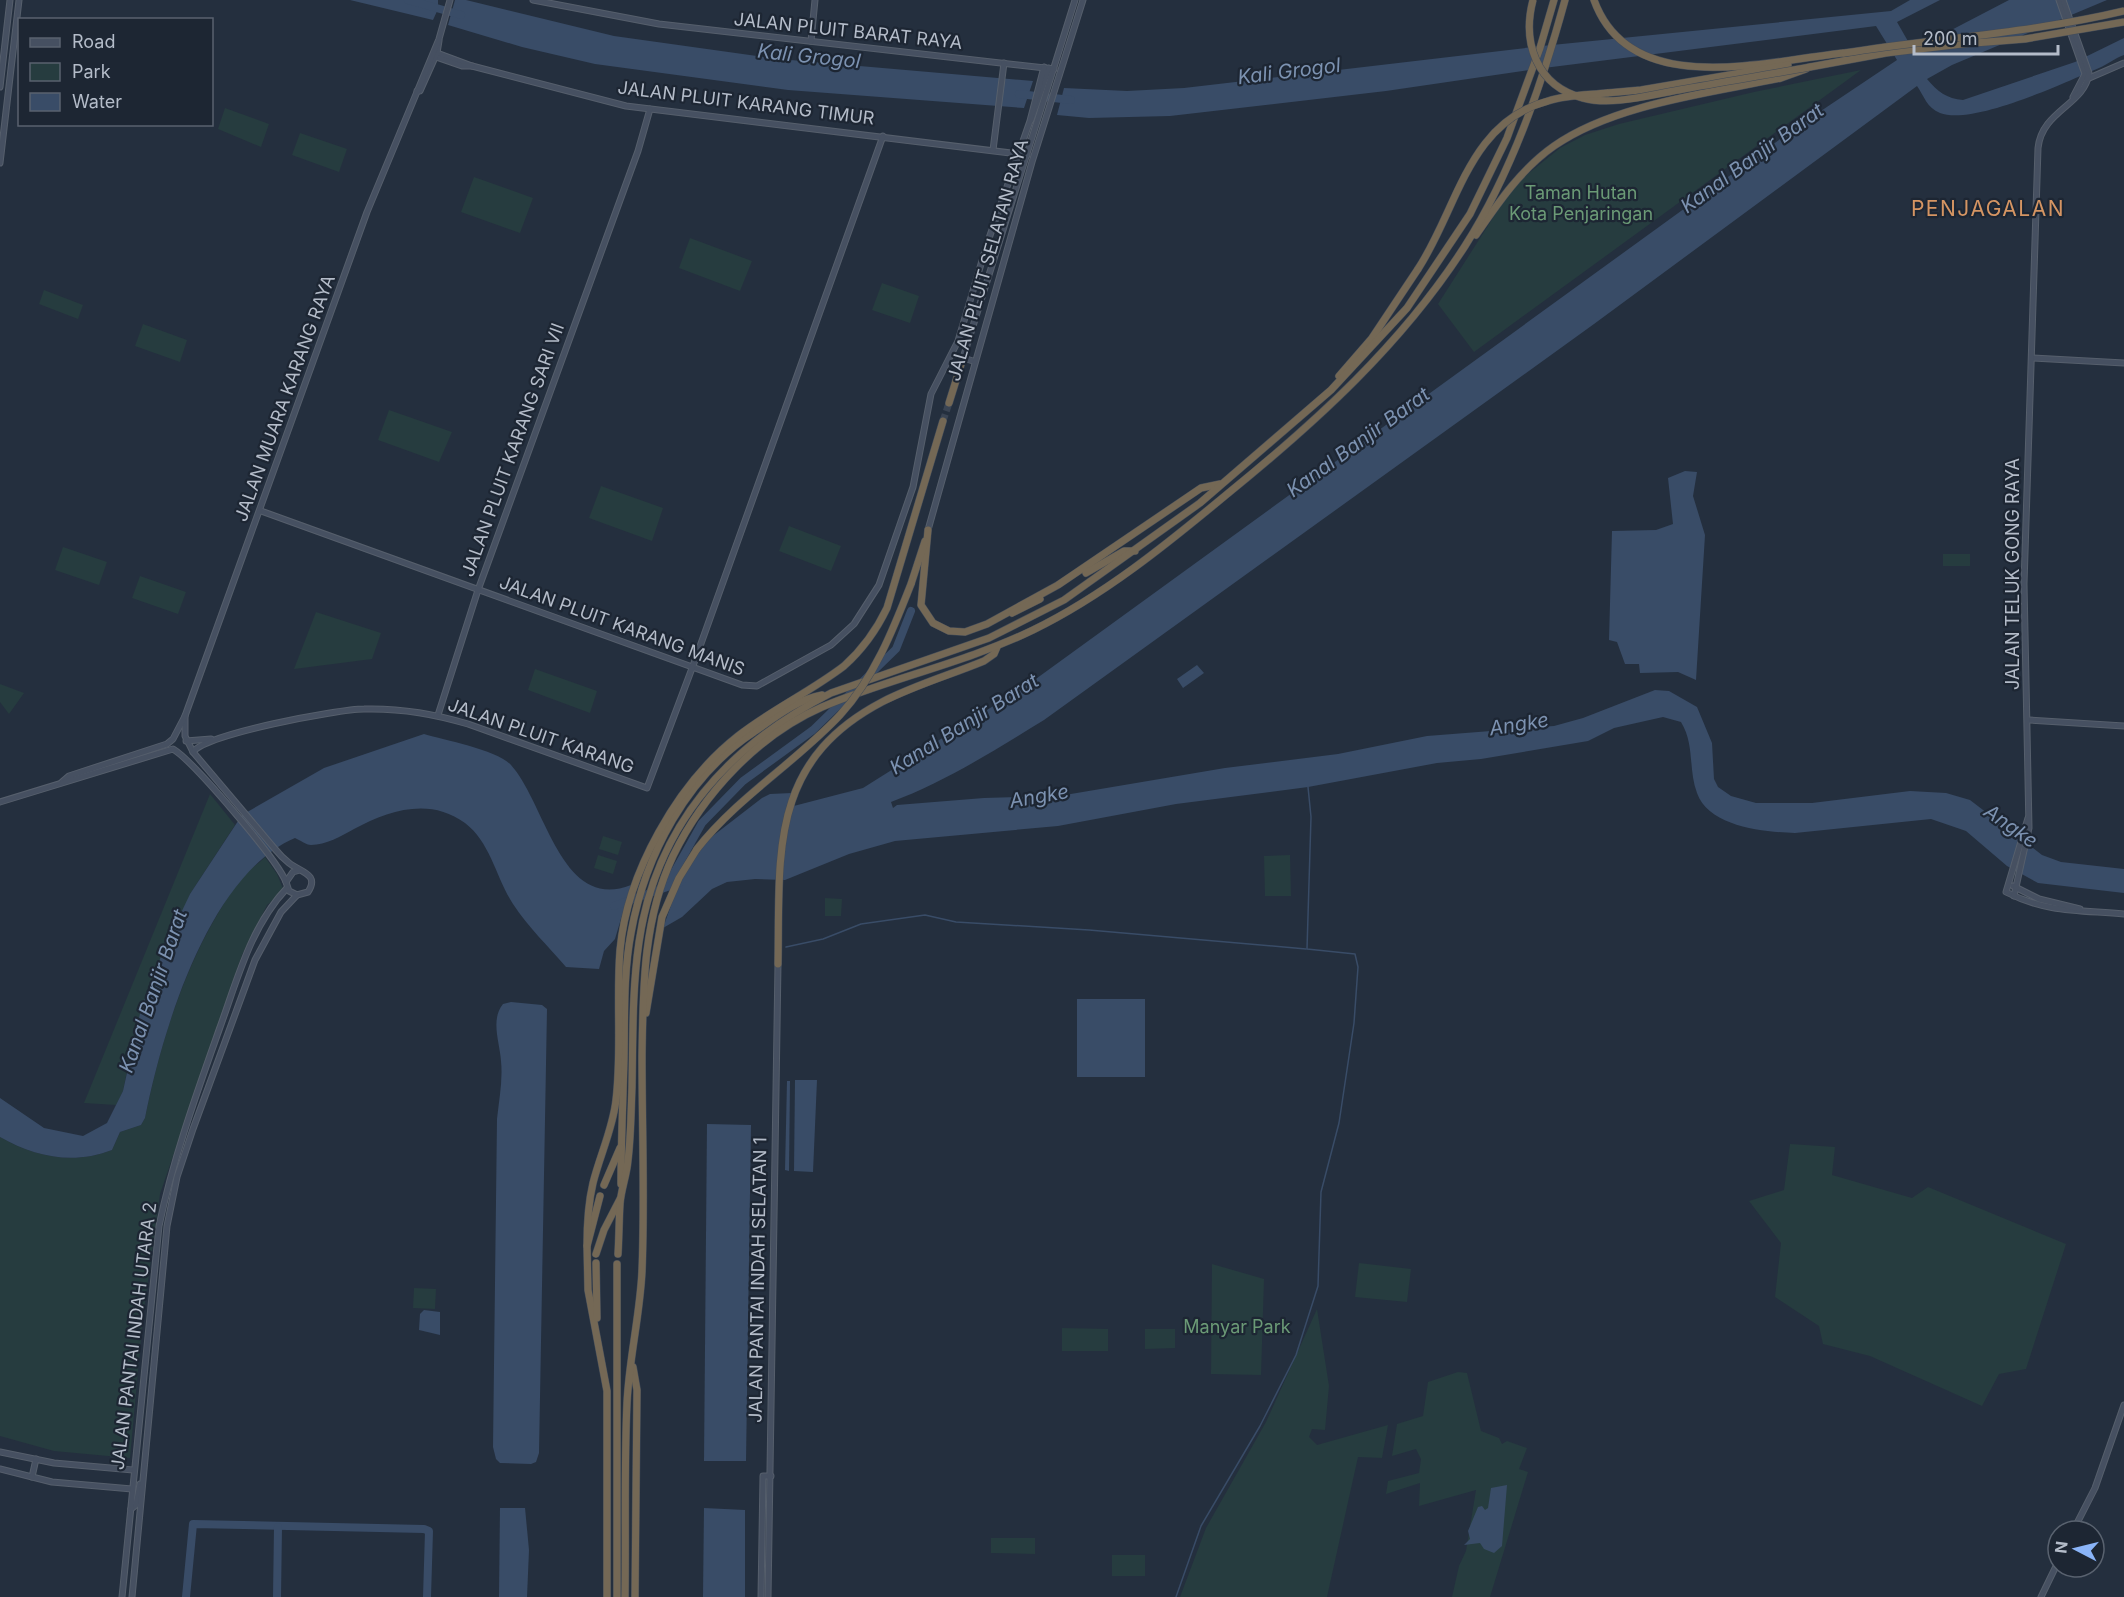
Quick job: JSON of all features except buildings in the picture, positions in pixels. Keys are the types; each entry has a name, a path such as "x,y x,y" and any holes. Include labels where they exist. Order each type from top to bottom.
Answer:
{"highway":[{"path":"1533,0 1528,25 1530,49 1534,58 1556,85 1581,98 1640,97 1886,53 2025,39 2124,22"},
{"path":"596,1254 604,1230 621,1197 629,1152 633,1006 639,941 652,885 673,835 712,781 751,743 790,715 828,695 989,638 1064,600 1192,509 1269,447 1362,359 1416,296 1470,214 1495,164 1533,68 1554,0"},
{"path":"625,1597 627,1404 642,1269 643,1023 654,909 673,857 683,837 709,799 728,777 762,746 801,718 843,699 997,647 1046,623 1098,591 1198,518 1275,455 1369,367 1441,281 1465,245 1517,142 1543,71 1565,0"},
{"path":"1594,0 1605,23 1629,48 1657,61 1674,65 1753,63 1844,53"},
{"path":"1316,403 1372,338 1419,269 1482,144 1515,114 1550,100 1641,90 1844,53 1925,41 2038,29 2124,11"},
{"path":"1465,245 1475,236 1502,196 1536,161 1554,146 1590,125 1643,108 1781,78 1810,67"},
{"path":"949,403 963,358"},
{"path":"607,1597 607,1390 588,1290 587,1246 591,1194 616,1101 620,949 623,928 638,880 666,818 690,785 715,756 738,736 844,666 877,628 887,608 944,421"},
{"path":"1007,614 1084,569 1201,488 1221,484"},
{"path":"649,960 662,917 679,878 697,849 715,826 745,797 840,715 878,661 911,584 928,530"},
{"path":"928,530 920,596 928,618 942,628 965,632 1031,605 1124,551 1135,551"},
{"path":"777,964 778,896 783,832 797,788 816,755 851,721 904,692 984,661 994,654 997,647"},
{"path":"618,1254 626,972 630,935 647,876 668,827 684,801 726,754 784,712 811,698 828,695"},
{"path":"604,1185 622,1143"},
{"path":"587,1246 600,1196"},
{"path":"596,1263 597,1333"},
{"path":"617,1264 617,1597"},
{"path":"632,1362 637,1390 634,1597"}],"street":[{"path":"0,87 10,0"},
{"path":"6,39 8,42 11,40 17,0"},
{"path":"0,163 2,124 17,0"},
{"path":"440,37 450,0"},
{"name":"JALAN PLUIT BARAT RAYA","path":"533,0 624,19 1049,68"},
{"path":"810,41 815,0"},
{"name":"JALAN PLUIT SELATAN RAYA","path":"1047,85 1049,68 1075,0"},
{"name":"JALAN PLUIT SELATAN RAYA","path":"963,358 1047,85 1083,0"},
{"path":"2061,0 2088,75 2124,63"},
{"name":"JALAN MUARA KARANG RAYA","path":"417,91 420,91 436,55 440,37"},
{"name":"JALAN MUARA KARANG RAYA","path":"62,782 69,776 158,747 173,739 185,716 261,511 367,212 440,37"},
{"path":"4,52 13,47"},
{"name":"JALAN PLUIT KARANG TIMUR","path":"436,55 626,106 1027,155"},
{"path":"993,150 1005,63"},
{"path":"1038,115 1047,85 1049,68"},
{"name":"JALAN TELUK GONG RAYA","path":"2073,98 2088,75"},
{"name":"JALAN TELUK GONG RAYA","path":"2025,833 2006,892 2014,896 2028,817 2029,720 2024,591 2039,139 2052,117 2080,94 2088,75"},
{"name":"JALAN PLUIT KARANG SARI VII","path":"438,715 478,591 638,151 650,109"},
{"name":"JALAN PLUIT SELATAN RAYA","path":"928,530 1038,115"},
{"name":"JALAN PLUIT KARANG MANIS","path":"261,511 478,591 753,687 782,674 839,639 854,624 879,585 913,488 931,394 955,350 1018,153 1030,121 1038,115"},
{"path":"693,667 883,136"},
{"name":"JALAN TELUK GONG RAYA","path":"2032,347 2032,368"},
{"path":"963,358 974,361"},
{"path":"2033,358 2124,363"},
{"name":"JALAN PLUIT KARANG","path":"193,752 214,739 265,726 362,709 438,715 647,788 693,667"},
{"name":"JALAN MUARA KARANG RAYA","path":"185,716 186,741"},
{"path":"2029,720 2124,726"},
{"name":"JALAN PLUIT KARANG","path":"186,741 202,738 214,739"},
{"path":"0,802 170,749 184,758 280,868 287,886 295,896 305,895 312,887 311,877 275,849 186,741"},
{"path":"287,886 292,872 300,870"},
{"path":"2008,885 2039,899 2088,911"},
{"name":"JALAN PANTAI INDAH UTARA 2","path":"122,1597 159,1226 168,1179 184,1126 245,954 287,886"},
{"name":"JALAN PANTAI INDAH UTARA 2","path":"132,1597 167,1226 177,1177 255,960 280,912 295,896"},
{"path":"2014,896 2050,909 2124,914"},
{"name":"JALAN PANTAI INDAH SELATAN 1","path":"768,1597 777,964"},
{"path":"2079,1519 2095,1488 2124,1406"},
{"path":"0,1452 36,1460 133,1470"},
{"path":"32,1477 36,1460"},
{"path":"0,1469 70,1485 132,1489"},
{"path":"760,1597 763,1476 771,1476"},
{"path":"130,1509 136,1505 138,1488 142,1481"},
{"path":"2041,1597 2050,1579"}],"green space":[{"name":"Taman Hutan Kota Penjaringan","path":"1861,70 1474,352 1438,304 1505,199 1524,177 1560,148 1585,135 1619,124 1754,92"},
{"path":"225,108 269,124 261,147 218,129"},
{"path":"300,133 347,149 339,172 292,155"},
{"path":"474,177 533,198 520,233 461,212"},
{"path":"690,238 752,261 740,291 679,268"},
{"path":"882,283 919,296 910,323 872,310"},
{"path":"44,290 83,305 78,319 39,304"},
{"path":"143,324 187,340 180,362 135,346"},
{"path":"389,410 452,432 439,462 378,440"},
{"path":"601,486 663,508 652,541 589,518"},
{"path":"789,526 841,546 831,571 779,551"},
{"path":"63,547 107,562 99,585 55,570"},
{"path":"1943,554 1970,554 1970,566 1943,566"},
{"path":"140,576 186,592 178,614 132,598"},
{"path":"316,612 381,633 372,659 294,669"},
{"path":"535,669 597,691 590,713 528,690"},
{"path":"0,684 24,693 9,714 0,702"},
{"path":"210,794 235,825 190,894 132,1046 123,1091 116,1105 84,1103"},
{"path":"603,836 622,842 618,855 599,849"},
{"path":"598,855 617,861 613,874 594,868"},
{"path":"1290,855 1291,896 1265,896 1264,856"},
{"path":"265,857 277,874 284,891 267,905 242,955 160,1194 143,1317 130,1458 54,1451 0,1436 0,1137 41,1154 54,1157 83,1157 112,1150 120,1132 141,1125 145,1118 169,1024 193,963 207,933 241,878"},
{"path":"825,898 842,899 841,916 825,916"},
{"path":"1790,1144 1835,1147 1832,1175 1912,1198 1928,1187 2066,1244 2026,1369 1999,1374 1982,1406 1870,1356 1823,1344 1819,1326 1775,1297 1781,1243 1749,1201 1784,1190"},
{"path":"1359,1263 1411,1269 1407,1302 1355,1297"},
{"name":"Manyar Park","path":"1212,1264 1264,1279 1261,1375 1211,1374"},
{"path":"414,1288 436,1289 435,1309 413,1308"},
{"path":"1317,1309 1329,1386 1325,1430 1312,1429 1309,1437 1317,1445 1388,1425 1382,1458 1358,1457 1327,1597 1180,1597 1206,1528 1266,1422"},
{"path":"1062,1328 1108,1329 1108,1351 1062,1351"},
{"path":"1145,1329 1175,1329 1175,1348 1145,1349"},
{"path":"1458,1372 1467,1373 1481,1431 1499,1438 1502,1444 1507,1441 1527,1448 1519,1469 1528,1472 1490,1597 1452,1597 1459,1566 1466,1551 1476,1490 1419,1506 1420,1483 1386,1494 1388,1481 1419,1473 1421,1459 1416,1449 1392,1456 1397,1424 1423,1416 1428,1382"},
{"path":"991,1538 1035,1538 1035,1554 991,1553"},
{"path":"1112,1555 1145,1555 1145,1576 1112,1576"}],"water":[{"path":"350,0 438,0 438,9 433,20"},
{"path":"455,0 466,0 614,36 779,59 1033,81 1024,108 788,90 595,64 522,47 448,25"},
{"path":"1910,0 1940,0 1897,22 1913,50 2009,0 2107,0 1952,65 1927,79 1939,91 1952,98 1963,100 2075,62 2124,38 2124,55 2020,101 1974,113 1955,115 1940,113 1929,105 1917,86 1594,324 1044,720 950,775 891,802 893,808 897,805 984,798 1059,796 1225,768 1338,754 1427,736 1554,726 1583,718 1655,690 1669,691 1697,707 1712,743 1714,779 1718,787 1731,796 1756,803 1812,803 1910,791 1946,793 1970,800 2042,855 2061,862 2124,869 2124,893 2038,883 2007,866 1966,831 1931,819 1795,833 1754,829 1725,820 1703,804 1697,793 1688,739 1681,722 1663,717 1614,728 1588,741 1481,759 1437,763 1308,787 1176,804 1058,826 895,841 849,854 785,880 755,879 727,882 712,889 682,917 663,928 681,877 705,842 762,798 770,794 792,793 786,808 863,788 1033,681 1794,129 1897,60 1876,26 1536,69 1386,91 1170,116 1089,118 1057,115 1064,88 1127,91 1184,88 1542,46 1891,11"},
{"path":"1685,471 1697,472 1693,496 1705,535 1696,680 1678,672 1640,673 1639,664 1625,664 1617,642 1609,640 1612,531 1656,530 1673,524 1668,478"},
{"path":"1197,665 1204,673 1183,688 1177,679"},
{"path":"424,734 483,750 511,765 571,870 588,884 607,889 631,885 615,939 604,951 599,969 566,967 513,904 481,840 465,823 452,815 424,808 410,809 381,816 333,840 317,845 309,845 295,838 264,857 237,885 214,920 177,1001 163,1043 145,1118 141,1125 120,1132 112,1150 83,1157 54,1157 41,1154 0,1137 0,1098 44,1128 83,1136 107,1123 123,1091 141,1009 163,951 190,894 242,815 324,768"},
{"path":"1077,999 1145,999 1145,1077 1077,1077"},
{"path":"511,1002 542,1005 547,1009 539,1453 536,1462 531,1464 500,1463 496,1459 493,1447 497,1119 502,1075 496,1024 503,1004"},
{"path":"795,1080 817,1080 813,1172 794,1171"},
{"path":"787,1081 790,1081 789,1171 785,1170"},
{"path":"707,1124 751,1125 746,1461 704,1461"},
{"path":"424,1310 440,1312 440,1335 419,1330 420,1314"},
{"path":"1507,1485 1502,1546 1494,1553 1484,1549 1480,1543 1464,1545 1470,1539 1468,1531 1478,1507 1482,1506 1485,1510 1488,1508 1491,1488"},
{"path":"500,1508 525,1508 529,1550 527,1597 499,1597"},
{"path":"704,1508 745,1510 745,1597 703,1597"}],"waterway":[{"name":"Kali Grogol","path":"408,0 461,15"},
{"name":"Kali Grogol","path":"1019,94 1071,100"},
{"path":"666,887 702,823 743,781 813,730 896,649 911,611"},
{"path":"1176,1597 1201,1526 1260,1426 1296,1355 1318,1286 1321,1192 1339,1123 1354,1023 1358,967 1355,954 1307,949 1311,817 1308,787"},
{"name":"Kanal Banjir Barat","path":"614,906 681,882"},
{"path":"786,947 823,939 861,924 925,915 956,922 1089,930 1306,949"},
{"path":"186,1597 193,1524 424,1529 429,1531 427,1597"},
{"path":"277,1597 278,1527"}],"tunnel":[{"path":"943,421 949,403"}],"district":[{"name":"PENJAGALAN","path":"1988,209"}],"water label":[{"name":"Angke","path":"1519,724"},
{"name":"Angke","path":"1039,796"},
{"name":"Angke","path":"2011,826"}]}
